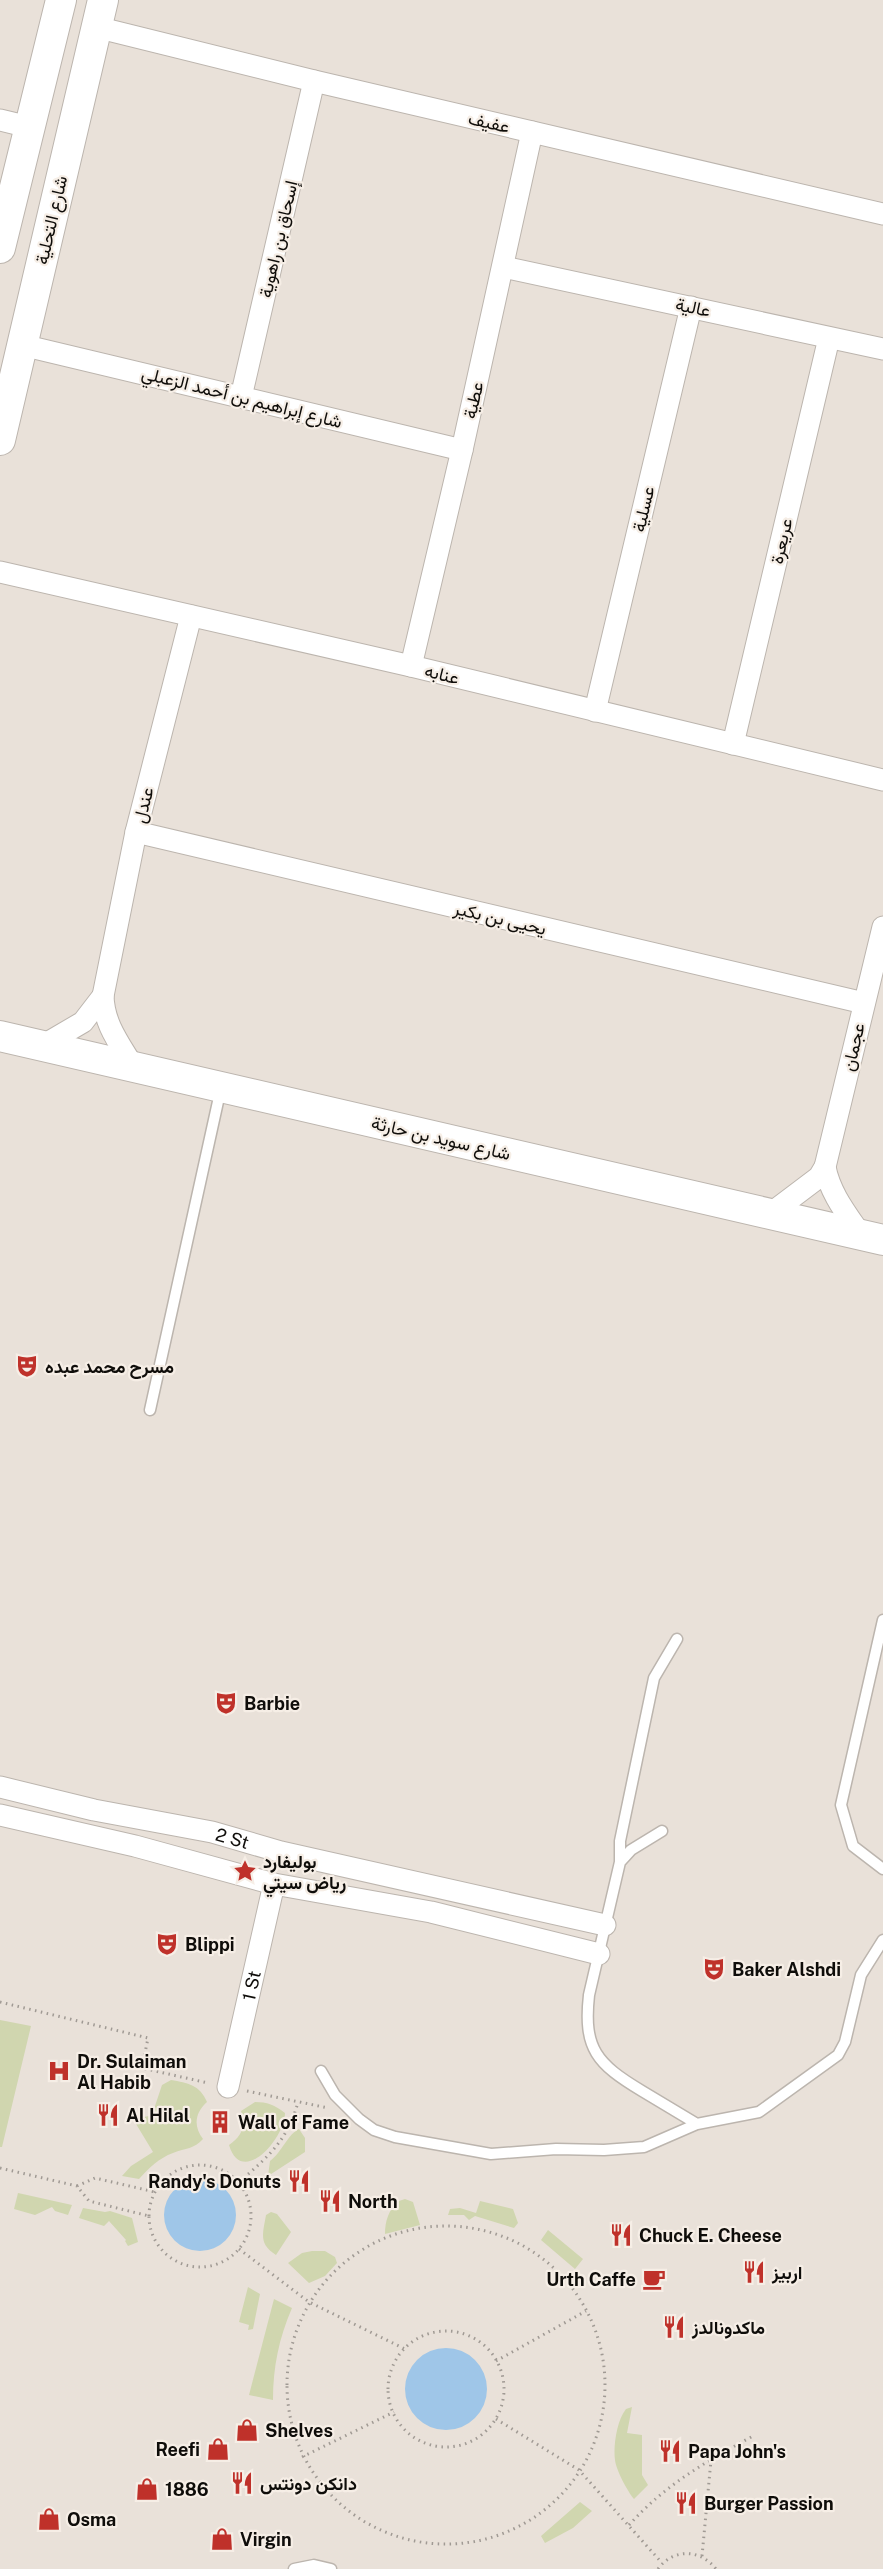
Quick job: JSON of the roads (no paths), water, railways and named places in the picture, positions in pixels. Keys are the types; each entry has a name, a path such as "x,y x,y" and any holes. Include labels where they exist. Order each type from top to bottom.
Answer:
{"street":[{"path":"0,248 61,0"},
{"name":"عفيف","path":"100,14 314,81 883,214"},
{"name":"شارع التحلية","path":"0,441 100,14"},
{"name":"إسحاق بن راهوية","path":"241,397 314,81"},
{"path":"0,120 29,127"},
{"name":"عطية","path":"411,666 462,450 532,132"},
{"name":"عالية","path":"503,267 883,350"},
{"name":"عسلية","path":"595,711 691,307"},
{"name":"عريعرة","path":"733,744 829,338"},
{"name":"شارع إبراهيم بن أحمد الزعبلي","path":"22,345 462,450"},
{"name":"عنابه","path":"0,572 411,666 883,780"},
{"name":"عندل","path":"134,1068 109,1026 104,1013 103,996 136,832 191,616"},
{"name":"يحيى بن بكير","path":"136,832 864,1003"},
{"name":"عجمان","path":"825,1167 883,927"},
{"name":"عندل","path":"42,1046 83,1022 103,996"},
{"name":"شارع سويد بن حارثة","path":"0,1036 872,1237"},
{"path":"770,1214 819,1177 825,1167"},
{"path":"825,1167 828,1182 835,1196 872,1237"},
{"name":"2 St","path":"0,1787 111,1814 212,1832 321,1862 605,1925"},
{"path":"106,1839 111,1814"},
{"name":"2 St","path":"0,1815 106,1839 274,1884 442,1915 599,1954"},
{"path":"236,1874 245,1842"},
{"path":"315,1892 321,1862"},
{"name":"1 St","path":"228,2087 274,1884"},
{"path":"442,1915 447,1891"}],"lane":[{"path":"150,1410 221,1088"},
{"path":"883,1620 841,1806 853,1846 883,1869"},
{"path":"677,1639 654,1678 647,1705 620,1842 620,1862 587,2016 593,2046 611,2072 697,2124"},
{"path":"620,1862 632,1850 662,1831"},
{"path":"321,2071 335,2095 359,2119 374,2130 395,2137 491,2154 556,2149 604,2150 644,2147 697,2124 759,2112 838,2055 845,2042 861,1974 883,1940"},
{"path":"294,2569 314,2565 331,2569"}],"water":[{"path":"200,2179 220,2185 230,2195 236,2215 230,2235 220,2245 200,2251 180,2245 170,2235 164,2215 170,2195 180,2185"},
{"path":"446,2348 462,2352 475,2360 483,2373 487,2389 483,2405 475,2418 462,2426 446,2430 430,2426 417,2418 409,2405 405,2389 409,2373 417,2360 430,2352"}],"place":[{"name":"مسرح محمد عبده","path":"27,1366"},
{"name":"Barbie","path":"226,1703"},
{"name":"بوليفارد رياض سيتي","path":"245,1871"},
{"name":"Blippi","path":"167,1944"},
{"name":"Baker Alshdi","path":"714,1969"},
{"name":"Dr. Sulaiman Al Habib","path":"59,2071"},
{"name":"Al Hilal","path":"108,2115"},
{"name":"Wall of Fame","path":"220,2122"},
{"name":"Randy's Donuts","path":"299,2181"},
{"name":"North","path":"330,2201"},
{"name":"Chuck E. Cheese","path":"621,2235"},
{"name":"اربيز","path":"754,2272"},
{"name":"Urth Caffe","path":"654,2279"},
{"name":"ماكدونالدز","path":"674,2327"},
{"name":"Shelves","path":"247,2430"},
{"name":"Reefi","path":"218,2449"},
{"name":"Papa John's","path":"670,2451"},
{"name":"دانكن دونتس","path":"242,2483"},
{"name":"1886","path":"147,2489"},
{"name":"Burger Passion","path":"686,2503"},
{"name":"Osma","path":"49,2519"},
{"name":"Virgin","path":"222,2539"}]}
